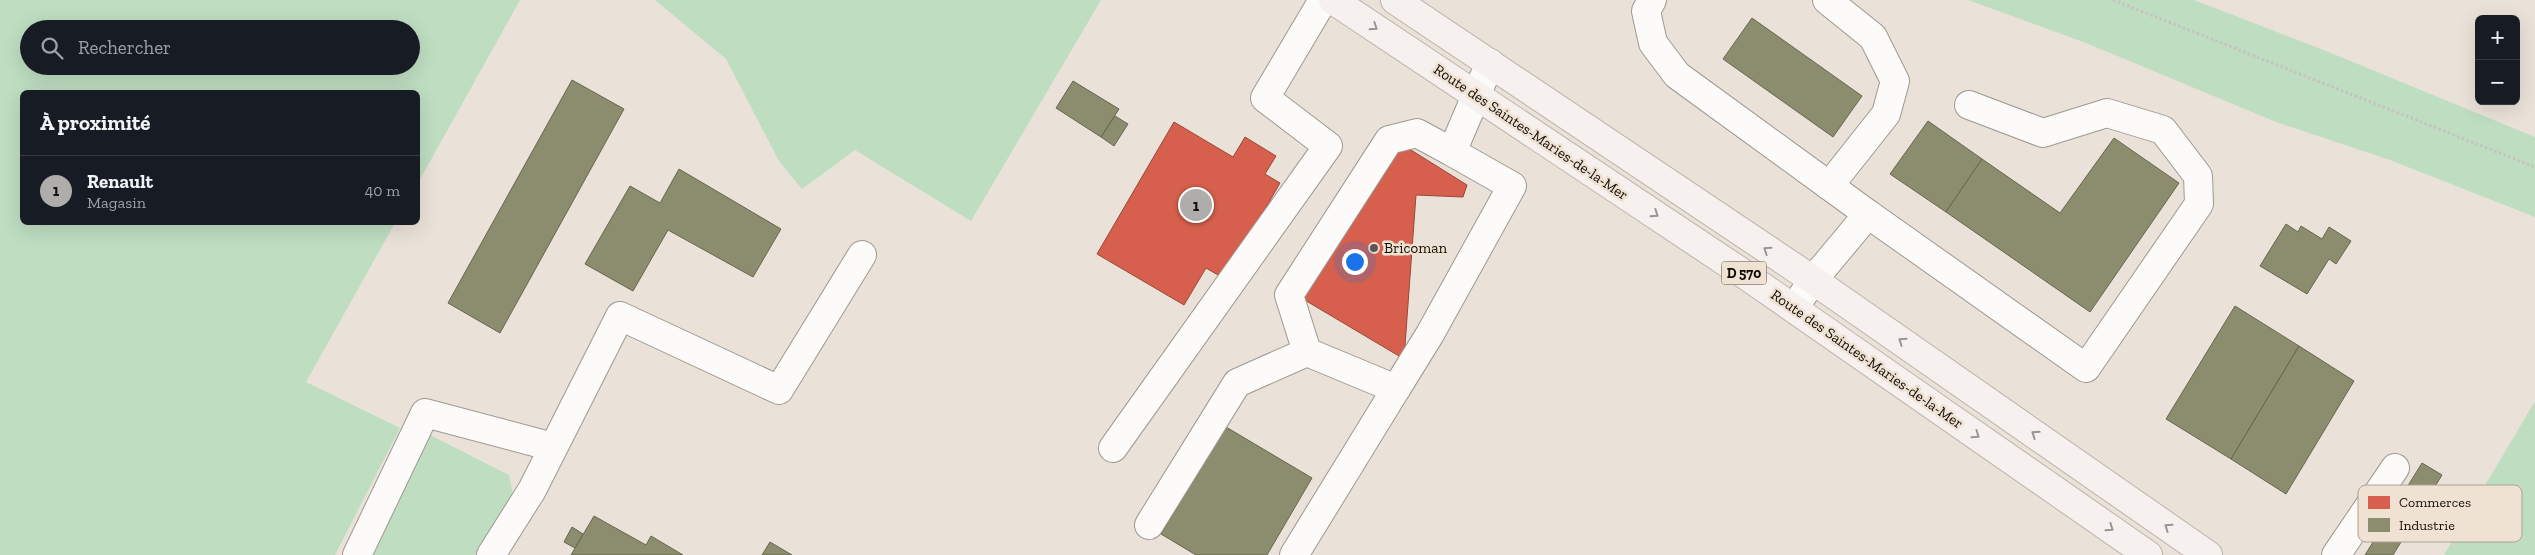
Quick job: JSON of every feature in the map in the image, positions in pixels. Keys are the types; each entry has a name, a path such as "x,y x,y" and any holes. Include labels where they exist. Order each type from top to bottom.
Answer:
{"main road":[{"name":"Route des Saintes-Maries-de-la-Mer","path":"1333,0 1794,308 2148,555"},
{"name":"D 570","path":"1395,0 1813,280 2208,555"}],"lane":[{"path":"1113,448 1328,146 1265,98 1324,0"},
{"path":"1652,0 1646,11 1653,43 1677,75 1868,214 2086,368 2199,204 2198,176 2162,130 2107,113 2042,133 1969,105"},
{"path":"1827,0 1873,37 1895,81 1886,114 1829,186"},
{"path":"1452,152 1490,63"},
{"path":"1294,555 1430,334 1512,186 1417,133 1389,140 1289,295 1307,352"},
{"path":"1794,308 1813,280 1868,214"},
{"path":"492,555 532,490 620,316 779,390 862,255"},
{"path":"1149,525 1237,383 1307,352 1396,390"},
{"path":"357,555 425,412 553,447"},
{"path":"2383,485 2395,468"},
{"path":"2078,506 2098,478"},
{"path":"2336,555 2358,523"}],"path":[{"path":"2113,0 2535,167"}],"green space":[{"path":"0,0 520,0 420,179 420,90 20,90 20,225 394,225 306,382 400,428 335,555 0,555"},
{"path":"655,0 1101,0 971,221 855,150 802,189 779,161 726,59"},
{"path":"1968,0 2194,0 2331,53 2535,137 2535,217 2390,160 2276,122 2086,43"},
{"path":"2535,401 2535,555 2444,555 2452,542 2522,542 2522,485 2485,485"},
{"path":"428,434 509,475 513,494 475,555 367,555"}],"building: Commerces":[{"path":"1174,122 1233,157 1245,137 1276,156 1265,174 1280,183 1225,279 1206,268 1184,305 1097,254"},
{"name":"Bricoman","path":"1403,145 1467,185 1463,197 1416,195 1404,359 1303,299"}],"building: Industrie":[{"path":"1752,18 1862,96 1833,137 1723,59"},
{"path":"572,80 624,109 500,333 448,303"},
{"path":"1073,81 1119,109 1101,137 1056,108"},
{"path":"1115,116 1128,124 1114,146 1101,137"},
{"path":"1928,121 1982,159 1946,212 1890,174"},
{"path":"2114,138 2179,183 2090,312 1946,212 1982,159 2060,213"},
{"path":"679,169 781,229 753,277 668,230 633,291 585,264 630,186 660,203"},
{"path":"2286,224 2298,232 2301,226 2322,239 2329,227 2351,241 2336,264 2329,259 2307,294 2260,266"},
{"path":"2235,306 2299,346 2231,459 2166,419"},
{"path":"2299,346 2354,381 2286,494 2231,459"},
{"path":"1226,427 1312,478 1267,555 1196,555 1161,534"},
{"path":"2422,463 2442,475 2436,485 2408,485"},
{"path":"594,516 646,545 651,536 683,555 571,555"},
{"path":"572,527 583,534 575,548 564,542"},
{"path":"770,542 792,555 762,555"},
{"path":"2373,542 2401,542 2393,555 2365,555"}],"place":[{"name":"Renault","path":"1196,205"},
{"name":"Bricoman","path":"1374,248"}]}
